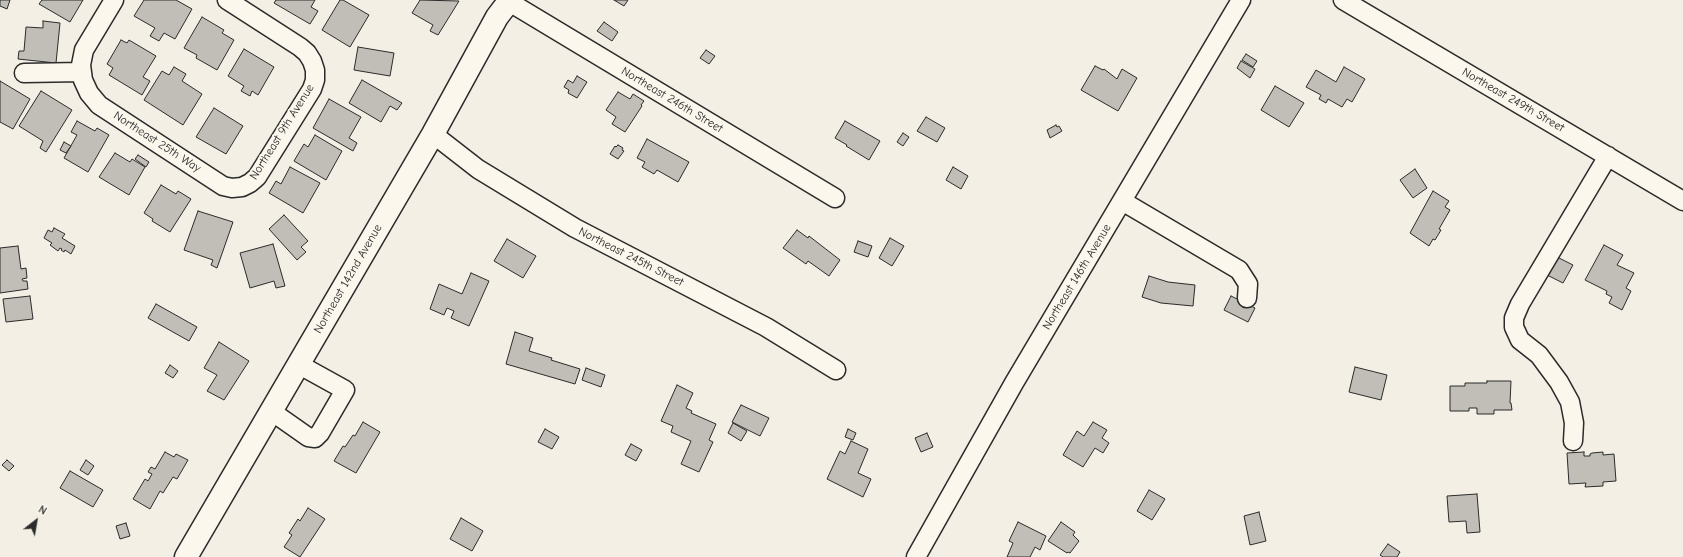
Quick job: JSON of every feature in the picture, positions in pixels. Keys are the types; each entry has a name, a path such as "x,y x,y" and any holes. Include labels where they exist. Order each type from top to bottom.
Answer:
{"main road":[{"name":"Northeast 142nd Avenue","path":"186,557 433,134 506,0"}],"street":[{"path":"24,73 82,76 81,65 84,50 114,0"},
{"name":"Northeast 9th Avenue","path":"227,0 300,47 307,53 315,70 312,89 257,177 242,187"},
{"name":"Northeast 246th Street","path":"506,0 835,198"},
{"name":"Northeast 146th Avenue","path":"916,557 1014,383 1241,0"},
{"name":"Northeast 249th Street","path":"1343,0 1683,201"},
{"name":"Northeast 25th Way","path":"82,76 89,93 99,105 223,186 232,188 242,187"},
{"name":"Northeast 245th Street","path":"433,134 478,169 575,228 766,327 836,370"},
{"path":"1573,441 1574,423 1570,402 1560,382 1539,355 1520,340 1514,327 1514,318 1520,304 1608,156"},
{"path":"1122,201 1239,270 1248,284 1247,298"},
{"path":"271,411 308,437 315,438 345,390 298,364"}],"building":[{"path":"0,0 10,0 7,9 0,6"},
{"path":"42,0 83,0 70,22 39,4"},
{"path":"144,0 176,0 192,9 175,39 164,33 159,41 150,36 155,28 134,16"},
{"path":"276,0 315,0 311,7 318,11 310,24 274,3"},
{"path":"340,0 343,0 369,15 350,47 322,30"},
{"path":"420,0 459,1 438,35 430,31 433,25 412,13"},
{"path":"614,0 628,0 624,6"},
{"path":"202,17 224,30 222,33 234,40 217,70 196,58 197,55 184,48"},
{"path":"43,21 60,23 56,63 18,59 19,51 24,51 26,27 43,28"},
{"path":"604,22 618,32 612,41 597,31"},
{"path":"121,40 127,43 129,40 156,56 143,77 150,81 142,95 109,75 113,68 107,64"},
{"path":"358,47 394,53 390,76 354,70"},
{"path":"244,49 274,67 258,95 252,91 250,96 241,91 244,86 228,76"},
{"path":"706,50 715,56 709,64 700,58"},
{"path":"1246,54 1257,61 1253,67 1242,60"},
{"path":"1241,61 1255,69 1250,78 1237,68"},
{"path":"1095,66 1103,70 1104,69 1117,79 1122,69 1137,78 1118,111 1081,90"},
{"path":"174,67 186,74 182,81 202,94 183,125 144,100 162,71 169,75"},
{"path":"1344,67 1365,79 1352,102 1347,99 1342,107 1328,99 1326,103 1319,99 1321,95 1306,87 1316,70 1336,82"},
{"path":"577,76 587,82 577,98 568,93 569,90 564,87 568,80 573,83"},
{"path":"362,80 402,103 397,110 390,106 381,122 349,103"},
{"path":"0,81 30,99 13,129 0,122"},
{"path":"1275,86 1304,103 1289,127 1261,110"},
{"path":"41,91 72,110 46,152 40,148 43,141 19,126"},
{"path":"618,92 630,99 633,94 644,101 625,132 612,124 616,117 606,110"},
{"path":"329,99 361,117 349,138 357,143 353,151 313,128"},
{"path":"214,108 243,126 226,154 196,137"},
{"path":"926,117 945,128 937,142 917,131"},
{"path":"77,121 95,131 97,128 109,135 88,172 64,158 77,135 71,132"},
{"path":"845,121 880,141 869,160 835,138"},
{"path":"1056,125 1057,127 1059,126 1062,131 1050,138 1047,130"},
{"path":"903,133 909,137 903,146 897,142"},
{"path":"315,135 342,151 326,180 294,161 304,144 308,147"},
{"path":"647,139 689,162 678,182 657,170 654,174 642,167 645,162 637,158"},
{"path":"64,142 71,146 66,153 60,150"},
{"path":"618,145 623,148 622,150 624,151 618,159 610,154 615,146 616,147"},
{"path":"115,153 130,162 132,159 145,167 129,195 99,177"},
{"path":"138,155 149,162 146,167 135,159"},
{"path":"290,167 320,183 303,213 269,193 276,181 281,184"},
{"path":"953,167 968,176 961,189 946,180"},
{"path":"1415,169 1427,188 1413,198 1400,180"},
{"path":"161,185 176,194 178,191 191,199 170,232 152,221 153,219 144,213"},
{"path":"1433,191 1449,201 1445,207 1450,210 1439,229 1441,230 1429,246 1410,233"},
{"path":"198,211 233,222 217,268 211,265 213,260 184,250"},
{"path":"284,215 308,241 301,247 306,252 297,260 269,229"},
{"path":"54,228 65,234 62,238 75,246 71,254 65,250 64,252 60,248 58,251 50,245 52,243 44,238 48,230 52,232"},
{"path":"797,230 808,238 809,236 840,260 829,276 808,261 806,264 783,248"},
{"path":"890,238 904,246 892,266 879,258"},
{"path":"507,239 536,256 523,278 494,261"},
{"path":"858,241 872,246 868,257 854,252"},
{"path":"273,244 285,286 276,288 274,281 250,288 240,253"},
{"path":"1604,245 1623,255 1617,265 1634,273 1626,288 1631,291 1622,310 1609,303 1612,297 1606,294 1607,291 1585,280"},
{"path":"18,246 21,269 26,268 27,278 22,279 23,281 27,281 28,289 0,293 0,248"},
{"path":"1557,257 1573,265 1563,283 1547,275"},
{"path":"471,273 489,281 469,326 451,318 454,311 447,308 444,315 430,309 439,284 462,294"},
{"path":"1149,276 1168,282 1195,285 1193,306 1161,303 1142,297"},
{"path":"30,296 33,319 6,322 3,299"},
{"path":"1231,296 1255,308 1248,322 1224,310"},
{"path":"156,304 197,327 189,341 148,318"},
{"path":"515,332 533,338 529,351 580,369 575,384 506,364"},
{"path":"219,342 249,361 224,400 207,391 217,375 204,368"},
{"path":"170,365 178,371 173,378 165,373"},
{"path":"1355,367 1387,375 1381,400 1349,392"},
{"path":"586,368 605,375 601,387 582,380"},
{"path":"1487,381 1511,381 1510,403 1512,410 1494,410 1494,414 1477,414 1477,408 1469,408 1469,411 1450,411 1450,386 1465,386 1465,383 1487,383"},
{"path":"677,385 693,393 686,408 692,411 691,413 716,424 709,440 713,442 699,472 681,464 691,441 671,432 673,426 661,421"},
{"path":"741,405 769,418 760,436 732,422"},
{"path":"363,422 380,432 356,473 334,461 343,446 345,447 353,435 355,436"},
{"path":"1093,422 1107,430 1102,438 1109,443 1103,453 1095,448 1083,467 1063,455 1077,431 1084,436"},
{"path":"733,423 747,431 741,441 728,433"},
{"path":"545,429 559,437 552,449 538,442"},
{"path":"848,429 856,433 853,440 845,437"},
{"path":"927,433 933,447 921,452 915,438"},
{"path":"851,441 868,449 858,473 871,479 863,497 827,479 840,451 845,454"},
{"path":"631,444 642,450 636,461 625,455"},
{"path":"165,452 174,457 176,454 188,460 177,479 173,477 163,493 160,491 150,509 133,499 145,479 148,481 152,474 148,472 151,467 155,469"},
{"path":"1584,452 1584,456 1590,456 1592,453 1603,452 1603,455 1614,454 1616,481 1603,482 1603,486 1585,487 1586,483 1569,484 1567,453"},
{"path":"7,460 14,466 9,471 2,465"},
{"path":"86,460 94,466 88,475 80,470"},
{"path":"70,471 103,490 93,507 60,488"},
{"path":"1149,490 1165,499 1152,520 1137,511"},
{"path":"1477,494 1480,532 1467,533 1466,521 1449,522 1447,496"},
{"path":"308,508 325,519 300,557 284,547 292,535 289,533 298,519 300,521"},
{"path":"1259,512 1266,541 1250,545 1244,516"},
{"path":"461,518 483,531 472,551 450,539"},
{"path":"1018,522 1046,536 1040,550 1035,547 1030,557 1007,557 1013,543 1009,541"},
{"path":"1061,522 1075,532 1073,535 1079,541 1070,553 1067,553 1048,541"},
{"path":"126,523 130,536 120,539 116,526"},
{"path":"1388,544 1400,552 1397,557 1383,557 1380,555"}]}
